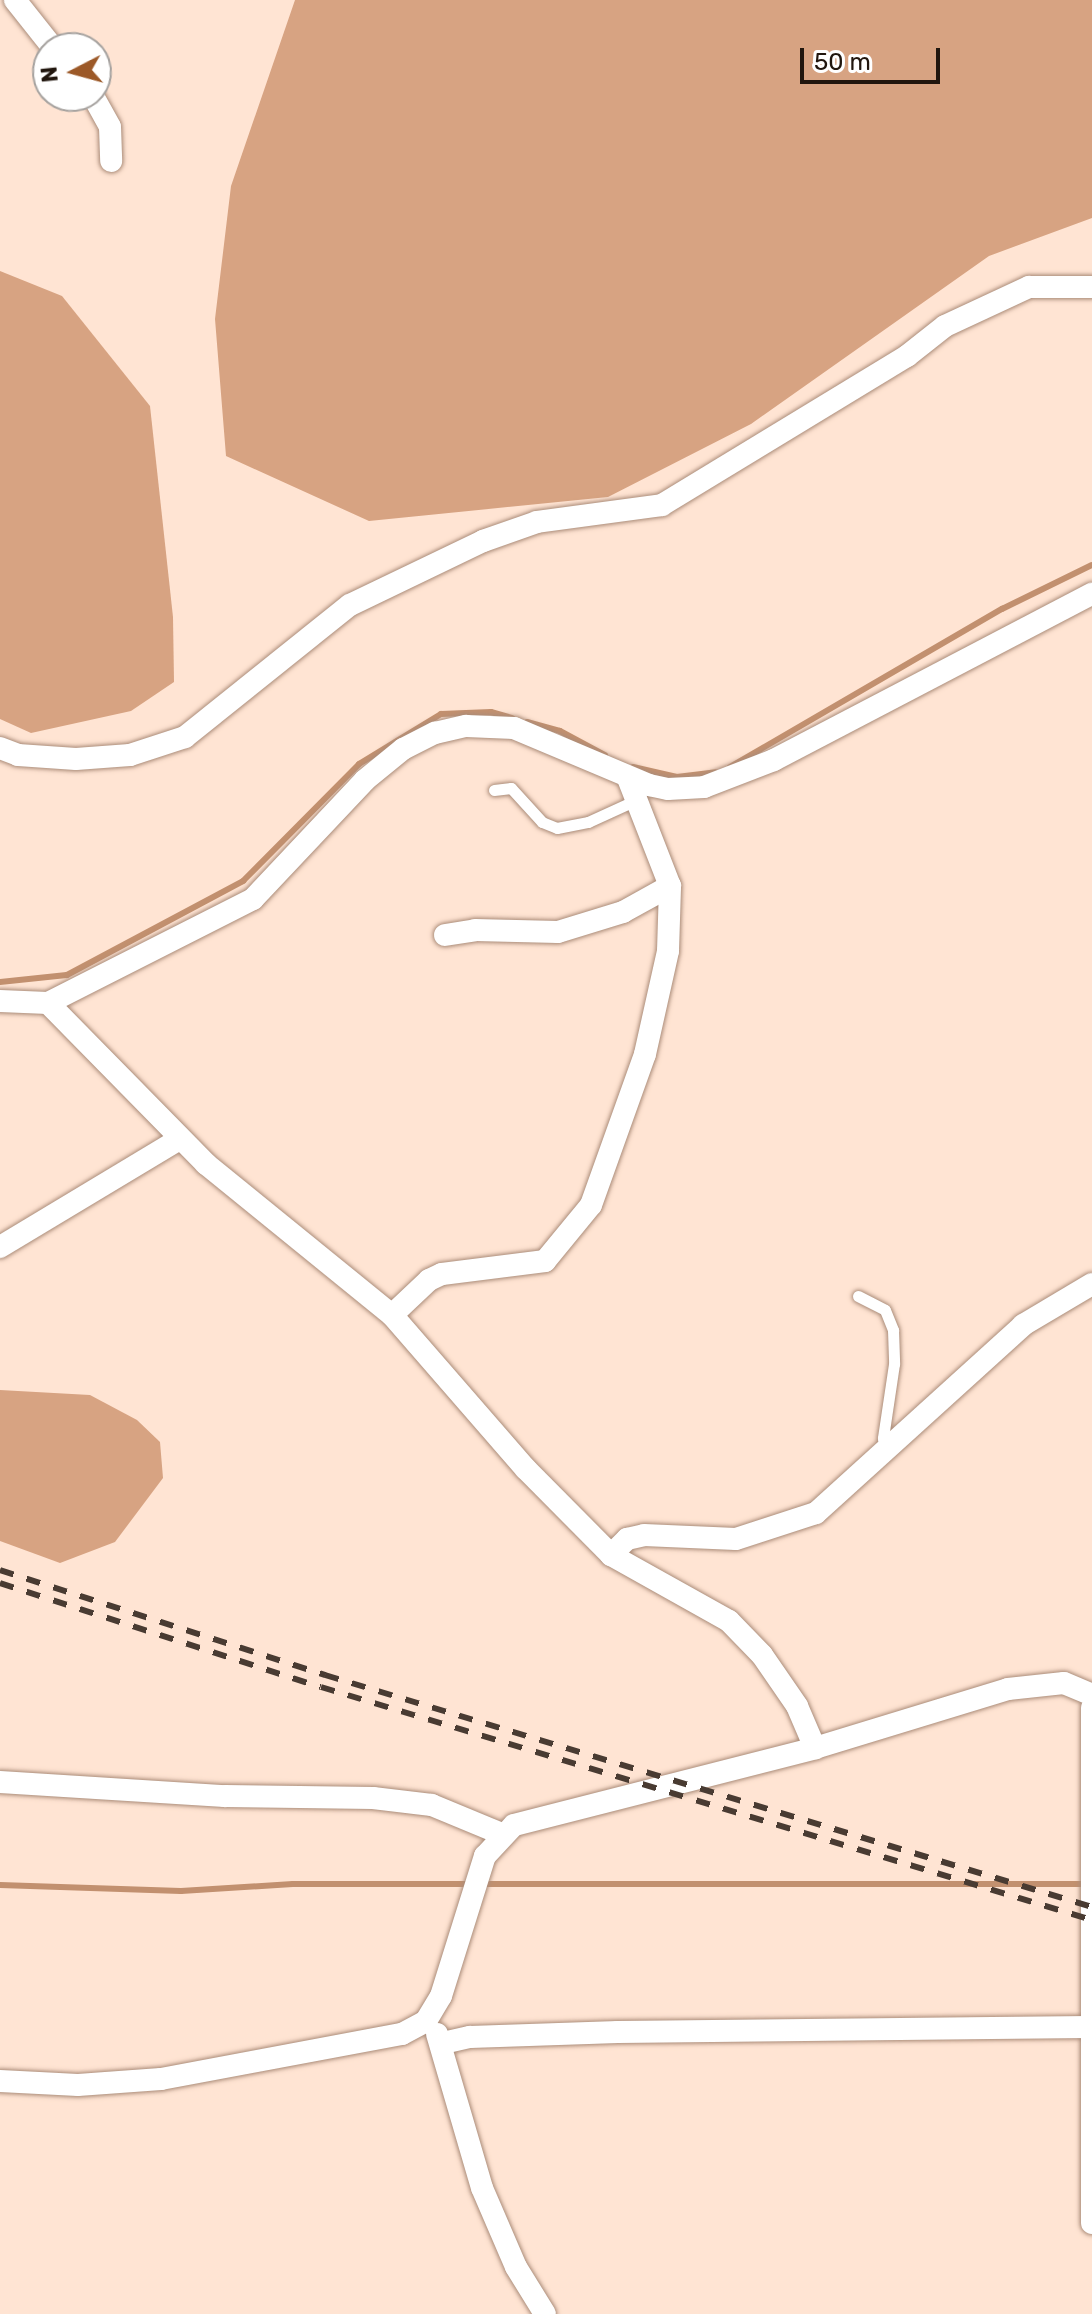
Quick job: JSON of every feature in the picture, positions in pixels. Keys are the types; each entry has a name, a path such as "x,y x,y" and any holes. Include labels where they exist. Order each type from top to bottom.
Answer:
{"street":[{"path":"15,0 40,32"},
{"path":"102,112 110,127 111,161"},
{"path":"0,748 18,755 76,759 130,755 185,737 350,605 483,541 537,522 662,505 907,356 945,326 1029,287 1092,287"},
{"path":"0,1001 48,1003 253,899 365,780 403,749 435,733 466,726 514,728 628,778 668,789 723,782 1092,594"},
{"path":"392,1315 407,1297 442,1274 545,1261 591,1205 645,1054 668,951 670,886 628,778"},
{"path":"445,935 475,930 558,932 623,912 670,886"},
{"path":"48,1003 180,1139 392,1315 526,1469 611,1555 729,1621 762,1655 788,1693 815,1748"},
{"path":"0,1247 180,1139"},
{"path":"611,1555 627,1539 644,1535 709,1542 793,1524 816,1513 1023,1325 1092,1284"},
{"path":"0,2081 78,2085 161,2079 402,2034 426,2021 453,1964 482,1864 502,1834 552,1811 815,1748 1008,1689 1064,1683 1092,1695"},
{"path":"1092,1708 1089,2027 1092,2223"},
{"path":"0,1782 388,1800 432,1805 502,1834"},
{"path":"426,2021 443,2043 473,2164 516,2267 545,2314"},
{"path":"443,2043 470,2037 618,2032 1089,2027"}],"lane":[{"path":"494,790 511,788 542,822 557,828 588,822 636,800"},
{"path":"858,1296 885,1310 893,1330 894,1364 883,1438 886,1452"}],"shaded area":[{"path":"295,0 1092,0 1092,218 989,256 751,424 608,497 369,521 226,456 215,319 231,186"},
{"path":"0,271 62,296 150,406 173,617 174,682 131,711 31,733 0,719"},
{"path":"0,1390 90,1395 137,1420 160,1442 163,1478 115,1542 60,1563 0,1541"}],"waterway":[{"path":"730,767 1002,609 1092,565"},
{"path":"0,982 67,975 243,881 359,764 441,714 491,712 512,718"},
{"path":"527,722 560,731 605,755"},
{"path":"633,767 677,777 716,772"},
{"path":"0,1885 181,1891 293,1884 1088,1884"}],"railway":[{"path":"0,1570 325,1675 1092,1907"},
{"path":"0,1583 321,1687 1092,1920"}]}
